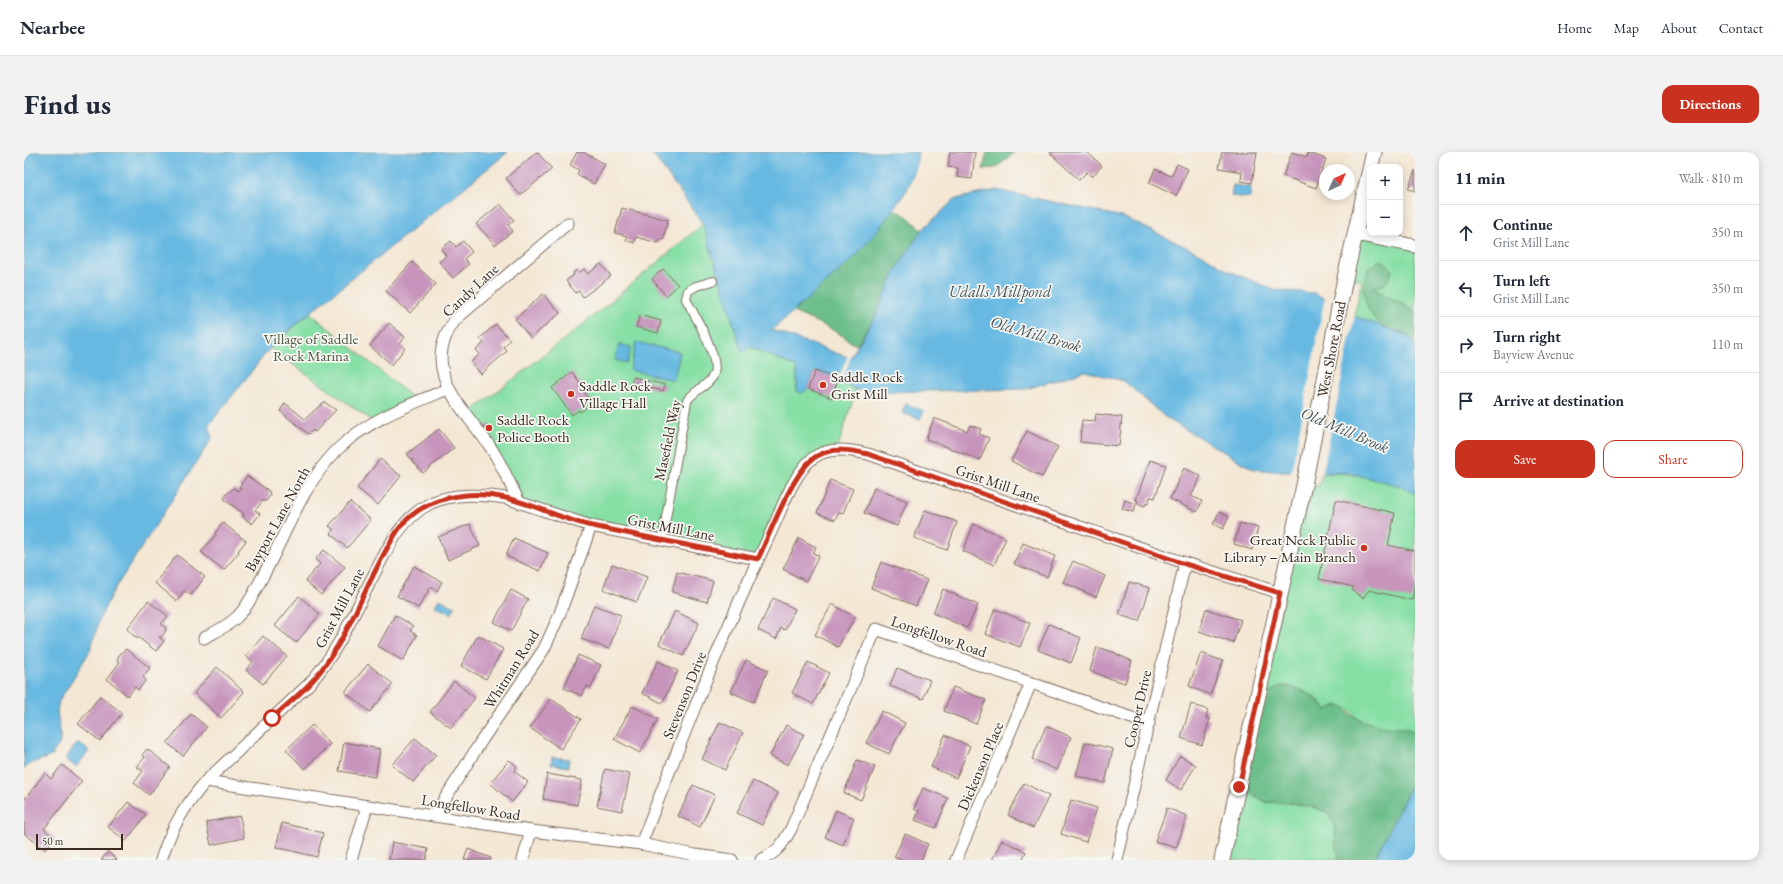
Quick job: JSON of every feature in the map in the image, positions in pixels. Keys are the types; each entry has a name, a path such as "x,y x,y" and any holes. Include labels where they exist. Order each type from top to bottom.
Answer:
{"main road":[{"name":"West Shore Road","path":"1222,860 1304,485 1345,278 1374,152"}],"street":[{"name":"Candy Lane","path":"519,502 497,457 448,389 443,375 441,358 446,336 450,327 465,311 568,223"},
{"path":"1355,234 1415,246"},
{"name":"Masefield Way","path":"662,540 687,401 693,392 709,382 715,373 714,357 686,299 688,291 696,286 714,281"},
{"name":"Bayport Lane North","path":"204,638 229,623 247,605 310,485 338,450 358,432 371,424 448,389"},
{"name":"Grist Mill Lane","path":"161,860 174,824 183,809 206,781 320,672 347,627 389,545 400,528 410,518 431,503 452,497 492,496 519,502 591,526 758,559 793,484 801,472 812,459 818,455 837,450 868,454 1185,564 1280,593"},
{"name":"Whitman Road","path":"434,816 482,740 544,649 559,616 591,526"},
{"name":"Stevenson Drive","path":"641,844 694,708 758,559"},
{"name":"Cooper Drive","path":"1117,860 1185,564"},
{"name":"Longfellow Road","path":"761,860 774,854 783,845 791,829 876,630 1149,724"},
{"name":"Dickenson Place","path":"956,860 1031,684"},
{"name":"Longfellow Road","path":"206,781 531,831 641,844 694,858 732,860"},
{"path":"351,860 367,806"},
{"path":"523,860 531,831"}],"green space":[{"path":"987,152 1015,152 996,168 983,169"},
{"path":"894,209 908,217 922,230 895,271 876,315 857,345 832,329 793,312 853,259"},
{"path":"703,224 742,352 750,347 795,366 797,372 797,391 808,389 815,371 834,378 835,373 840,375 842,382 856,390 837,450 812,459 758,559 662,540 519,502 467,415 585,323"},
{"path":"1355,234 1415,246 1415,342 1406,335 1354,316 1362,280 1345,278"},
{"path":"1381,260 1387,264 1392,271 1385,284 1372,288 1415,311 1415,342 1405,334 1385,327 1376,321 1368,308 1364,294 1365,279 1369,268"},
{"name":"Village of Saddle Rock Marina","path":"310,313 419,403 375,423 270,348"},
{"path":"1322,473 1370,477 1405,488 1415,494 1415,733 1412,731 1377,726 1357,718 1348,709 1337,705 1326,710 1319,700 1289,686 1264,697 1304,484 1319,486"},
{"path":"1280,686 1287,686 1306,692 1317,700 1326,710 1341,706 1355,717 1363,721 1386,727 1411,730 1415,733 1415,769 1413,782 1374,860 1339,860 1334,824 1328,814 1317,808 1291,803 1266,802 1239,787 1264,697"},
{"path":"1239,787 1266,802 1291,803 1317,808 1328,814 1351,849 1354,860 1222,860"}],"water":[{"path":"24,152 508,152 301,320 270,348 209,425 212,438 112,593 100,618 90,651 59,701 57,711 61,737 59,745 52,754 54,755 30,764 24,769"},
{"name":"Udalls Millpond","path":"651,152 918,152 916,168 907,190 878,230 853,259 772,330 850,358 876,315 895,271 922,230 955,199 997,190 1123,217 1207,257 1227,270 1274,290 1315,293 1354,316 1406,335 1415,342 1415,494 1401,486 1349,473 1282,472 1253,469 1166,418 1124,381 1085,371 1026,389 880,392 856,390 842,382 840,375 835,374 834,378 815,371 808,389 801,393 797,391 797,372 795,366 750,347 742,352 703,224"},
{"path":"1233,185 1251,187 1250,198 1231,196"},
{"path":"636,342 680,352 674,380 630,370"},
{"path":"619,344 631,347 627,363 615,360"},
{"path":"906,404 924,411 920,419 902,413"},
{"path":"439,599 455,607 451,614 435,606"},
{"path":"78,742 89,751 76,767 65,759"},
{"path":"552,757 569,759 568,767 551,764"},
{"path":"1415,769 1415,860 1374,860 1413,782"}],"pier":[{"path":"1325,296 1355,314 1322,475 1291,474"},
{"path":"848,355 851,356 842,382 840,381 839,377 834,378 835,373 840,375"}],"building":[{"path":"537,152 552,169 520,195 506,178"},
{"path":"577,152 583,152 605,164 594,184 577,175 579,170 570,165"},
{"path":"950,152 975,152 972,179 957,177 958,168 948,167"},
{"path":"1087,152 1102,166 1092,177 1087,172 1079,180 1050,153"},
{"path":"1222,152 1257,152 1252,183 1241,181 1242,172 1219,168"},
{"path":"1292,152 1307,157 1308,153 1326,159 1324,164 1319,164 1319,179 1316,188 1283,176"},
{"path":"1177,164 1188,169 1176,196 1149,183 1155,169 1171,176"},
{"path":"1415,170 1415,191 1408,189"},
{"path":"500,204 514,220 508,225 513,231 495,245 476,224"},
{"path":"622,208 668,220 663,240 660,239 658,243 636,237 634,243 626,240 627,236 615,233"},
{"path":"451,241 456,247 463,241 472,252 464,259 469,264 453,278 439,262 446,256 441,249"},
{"path":"412,262 436,284 410,313 386,291"},
{"path":"601,264 611,276 583,297 579,291 576,293 566,281 574,275 573,273 577,270 579,273 584,269 588,274"},
{"path":"663,269 678,285 666,296 652,279"},
{"path":"543,294 560,313 531,338 515,319"},
{"path":"640,315 661,321 658,333 636,327"},
{"path":"389,323 405,337 400,344 405,348 392,365 370,346"},
{"path":"496,324 510,340 503,347 507,351 481,374 471,362 480,354 476,350 484,343 480,338"},
{"name":"Saddle Rock Grist Mill","path":"815,371 838,379 832,398 808,389"},
{"name":"Saddle Rock Village Hall","path":"572,372 581,384 579,386 591,401 584,405 586,408 580,412 579,410 572,415 552,388"},
{"path":"633,377 665,385 663,391 631,383"},
{"path":"324,402 336,410 315,432 313,430 308,434 280,411 285,403 305,419"},
{"path":"1096,414 1122,417 1119,446 1080,442 1082,420 1095,421"},
{"path":"934,418 967,431 970,425 981,429 979,434 989,438 980,460 926,439"},
{"name":"Saddle Rock Police Booth","path":"488,424 492,430 489,432 485,427"},
{"path":"439,429 454,448 423,473 407,454"},
{"path":"1027,431 1058,447 1042,477 1011,461"},
{"path":"380,459 401,476 378,505 357,488"},
{"path":"1150,460 1166,465 1155,498 1150,497 1148,504 1146,503 1145,506 1137,503 1138,501 1136,500"},
{"path":"1184,468 1201,476 1191,496 1202,501 1197,512 1170,499"},
{"path":"247,476 269,491 270,496 266,501 262,501 255,510 260,514 252,524 243,517 244,514 225,500 224,496 234,488 238,491 241,488 239,487"},
{"path":"830,480 853,489 843,513 839,512 835,520 817,513"},
{"path":"874,488 907,501 897,526 864,513"},
{"path":"1125,500 1136,504 1134,512 1122,509"},
{"name":"Great Neck Public Library – Main Branch","path":"1336,500 1395,513 1388,545 1415,551 1415,585 1412,600 1369,590 1363,598 1352,590 1354,587 1319,579"},
{"path":"350,502 371,520 347,548 331,534 334,530 329,526"},
{"path":"925,510 957,522 947,550 914,538"},
{"path":"1219,512 1229,517 1223,529 1213,524"},
{"path":"223,523 246,541 224,570 201,552"},
{"path":"1240,523 1258,528 1252,550 1234,544"},
{"path":"470,524 480,546 448,560 438,537"},
{"path":"974,524 1006,538 994,565 963,551"},
{"path":"514,538 548,553 540,571 506,556"},
{"path":"799,538 816,547 813,553 819,556 806,581 783,569"},
{"path":"1023,543 1055,556 1047,577 1014,564"},
{"path":"324,550 345,567 321,595 305,581 320,564 315,559"},
{"path":"177,555 205,577 191,595 184,591 177,601 155,583"},
{"path":"1073,561 1105,576 1096,597 1063,582"},
{"path":"881,562 927,580 916,606 871,588"},
{"path":"612,564 647,577 637,602 603,589"},
{"path":"414,566 442,582 437,591 431,587 418,608 397,596"},
{"path":"677,572 713,581 707,602 672,592"},
{"path":"1129,582 1150,588 1139,621 1119,615"},
{"path":"943,589 978,605 967,628 933,613"},
{"path":"511,590 528,599 511,631 494,622"},
{"path":"299,596 320,614 296,643 275,626"},
{"path":"773,598 795,609 785,630 781,628 776,639 758,630"},
{"path":"148,601 168,616 161,624 166,628 166,631 161,637 159,637 164,641 156,651 139,638 136,638 127,629"},
{"path":"832,604 855,617 838,647 815,635"},
{"path":"594,605 621,615 609,649 581,639"},
{"path":"995,609 1030,623 1020,647 985,634"},
{"path":"1206,609 1241,620 1233,643 1199,631"},
{"path":"675,611 699,623 683,656 659,644"},
{"path":"395,615 413,626 410,631 417,635 403,661 378,646"},
{"path":"1049,624 1081,638 1071,663 1038,650"},
{"path":"478,635 503,649 486,679 461,666"},
{"path":"263,636 287,656 263,684 246,670 253,662 246,656"},
{"path":"1097,647 1116,653 1132,661 1125,683 1090,671"},
{"path":"126,649 150,668 143,677 146,680 138,690 135,687 128,696 107,679 120,662 117,661 119,655"},
{"path":"1201,653 1223,661 1210,695 1189,686"},
{"path":"578,655 601,665 591,688 587,686 582,696 564,688"},
{"path":"746,660 768,670 754,702 731,692"},
{"path":"658,661 678,671 662,703 642,693"},
{"path":"808,662 829,673 813,704 792,693"},
{"path":"368,664 393,684 370,712 345,692"},
{"path":"217,667 244,692 221,718 194,693"},
{"path":"897,668 930,680 923,699 890,686"},
{"path":"454,681 475,698 451,728 430,712"},
{"path":"953,687 986,700 976,724 944,711"},
{"path":"100,696 122,713 100,741 78,724"},
{"path":"551,699 581,719 561,749 530,728"},
{"path":"1191,704 1208,710 1206,718 1210,719 1202,745 1181,738"},
{"path":"632,706 658,719 640,753 614,739"},
{"path":"882,711 905,723 889,754 866,743"},
{"path":"191,714 207,727 183,756 167,743"},
{"path":"720,722 743,733 725,770 702,759"},
{"path":"312,725 330,744 305,769 286,750"},
{"path":"786,725 804,734 788,765 770,756"},
{"path":"1046,726 1071,737 1057,770 1032,759"},
{"path":"945,735 970,746 956,778 931,767"},
{"path":"415,738 436,755 413,782 392,765"},
{"path":"344,742 380,749 375,777 339,771"},
{"path":"1085,742 1113,749 1105,783 1076,776"},
{"path":"147,749 170,767 149,795 134,783 143,771 137,767 145,757 142,755"},
{"path":"1180,756 1196,765 1181,790 1166,780"},
{"path":"509,760 517,766 514,771 528,782 512,802 490,783"},
{"path":"857,760 875,767 861,800 844,793"},
{"path":"62,765 82,781 44,829 55,838 45,850 24,833 24,800 45,773 51,779"},
{"path":"605,769 630,774 622,811 597,806"},
{"path":"547,774 582,780 577,805 543,799"},
{"path":"753,781 778,793 762,825 737,813"},
{"path":"1024,783 1049,796 1033,828 1008,815"},
{"path":"693,785 715,795 700,827 678,816"},
{"path":"923,788 948,798 936,828 915,820 919,811 914,809"},
{"path":"1071,800 1097,808 1086,842 1061,834"},
{"path":"128,802 146,815 126,841 108,827"},
{"path":"1167,808 1187,816 1176,848 1155,841"},
{"path":"836,810 854,818 843,845 825,837"},
{"path":"240,816 244,838 211,845 206,822"},
{"path":"282,823 323,833 317,857 276,847"},
{"path":"905,834 928,844 921,860 901,860 894,857"},
{"path":"1002,840 1026,852 1022,860 992,860"},
{"path":"392,842 428,849 426,860 389,860"},
{"path":"468,849 491,858 491,860 464,860"},
{"path":"108,852 117,860 101,860"}],"place":[{"name":"Saddle Rock Grist Mill","path":"823,385"},
{"name":"Saddle Rock Village Hall","path":"571,394"},
{"name":"Saddle Rock Police Booth","path":"489,428"},
{"name":"Great Neck Public Library – Main Branch","path":"1364,548"}],"route":[{"path":"272,718 310,684 323,668 347,627 389,545 400,528 410,518 431,503 452,497 471,495 506,498 591,526 758,559 793,484 807,464 818,455 837,450 846,450 868,454 1185,564 1280,593 1239,787"}],"water label":[{"name":"Old Mill Brook","path":"1036,334"},
{"name":"Old Mill Brook","path":"1345,430"}]}
